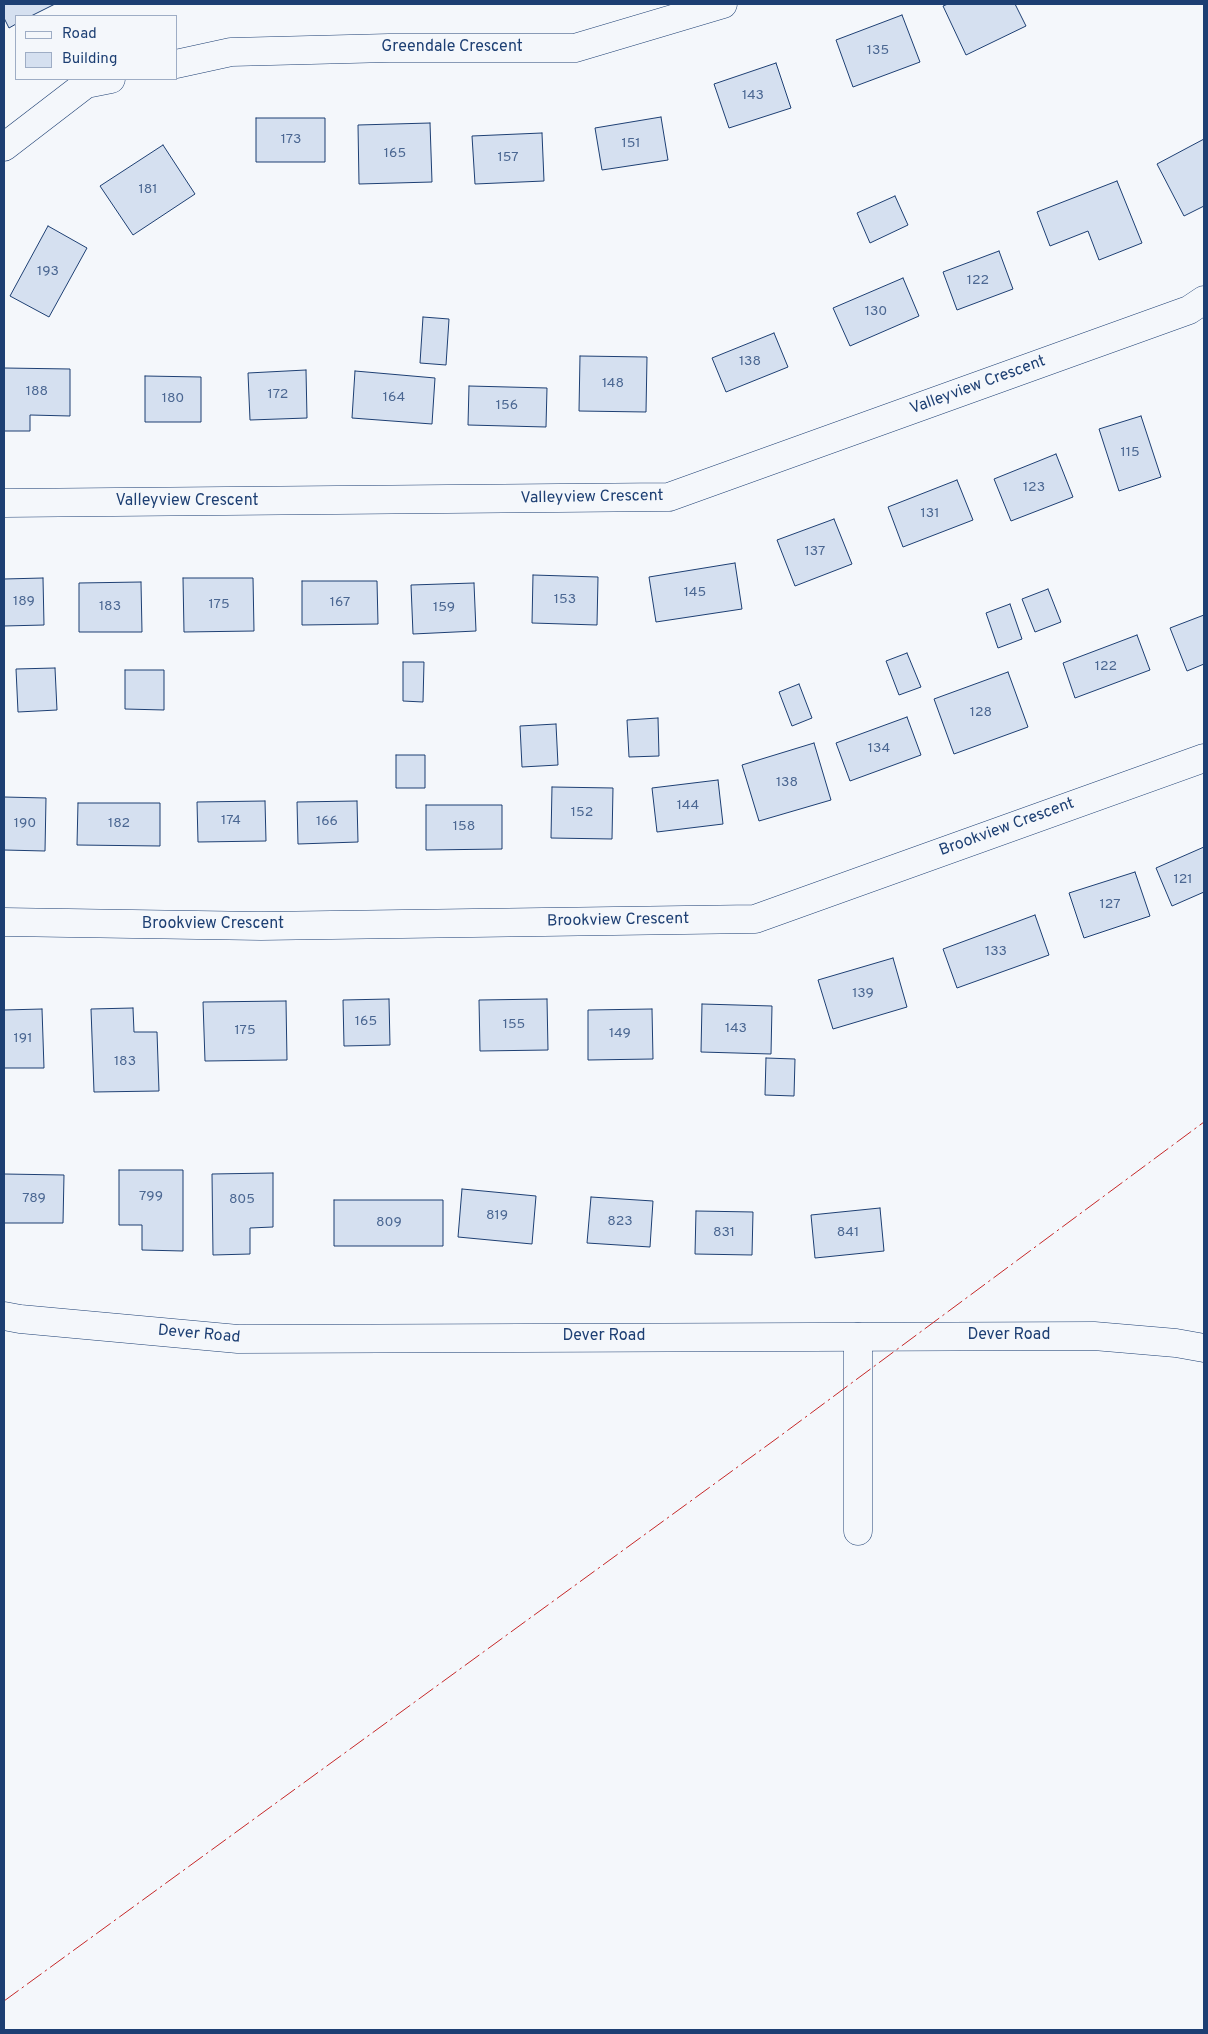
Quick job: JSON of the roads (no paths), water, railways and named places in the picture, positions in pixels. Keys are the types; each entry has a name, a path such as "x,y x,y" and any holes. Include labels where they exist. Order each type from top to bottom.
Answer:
{"street":[{"name":"Greendale Crescent","path":"178,64 231,52 389,48 575,48 723,4"},
{"path":"4,147 86,84 106,80"},
{"name":"Valleyview Crescent","path":"4,503 669,497 1189,310 1204,300"},
{"name":"Brookview Crescent","path":"4,922 261,926 755,919 1204,758"},
{"name":"Dever Road","path":"4,1316 30,1320 238,1338 1094,1336 1176,1343 1204,1348"},
{"path":"858,1336 858,1531"}]}
